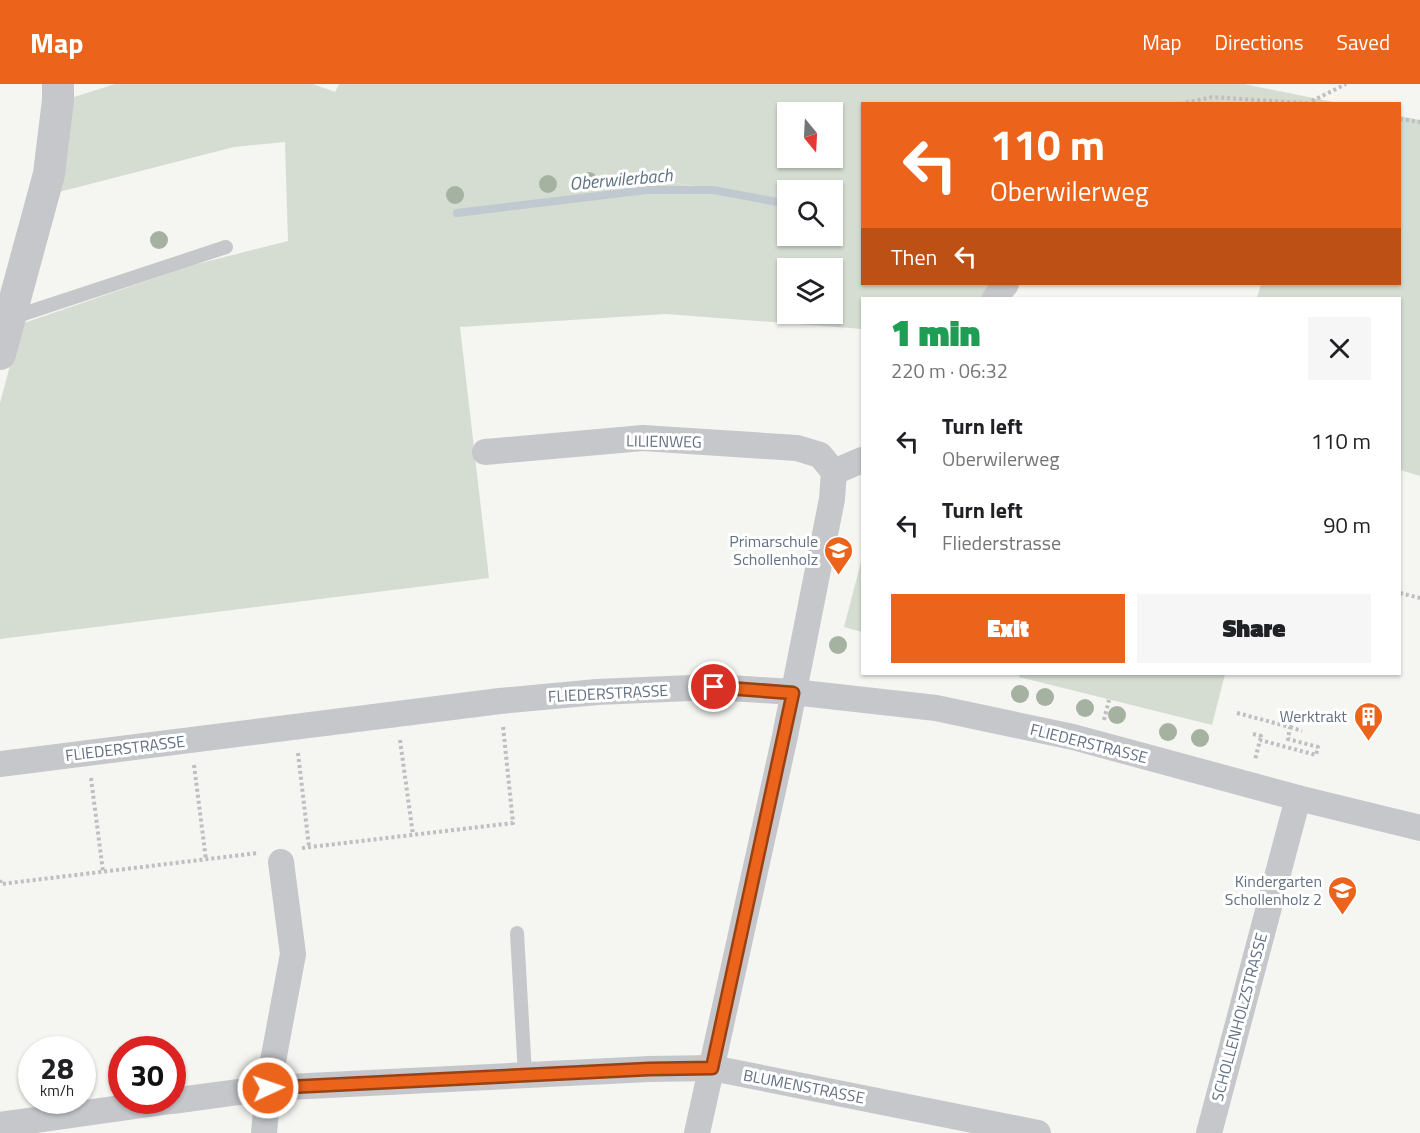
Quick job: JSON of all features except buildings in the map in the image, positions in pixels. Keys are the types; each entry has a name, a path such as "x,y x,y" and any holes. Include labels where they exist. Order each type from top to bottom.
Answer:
{"street":[{"path":"0,354 49,174 58,84"},
{"path":"996,297 1005,285"},
{"name":"LILIENWEG","path":"485,452 644,438 797,448 820,455 834,472"},
{"path":"697,1133 793,693 832,500 834,472 861,460"},
{"name":"FLIEDERSTRASSE","path":"0,764 500,701 597,692 714,687 936,708 1073,737 1298,798 1420,828"},
{"name":"SCHOLLENHOLZSTRASSE","path":"1209,1133 1298,798"},
{"path":"264,1133 268,1088 293,954 283,854"},
{"name":"BLUMENSTRASSE","path":"186,1099 268,1088 649,1069 712,1068 1038,1133"},
{"name":"BLUMENSTRASSE","path":"0,1125 108,1110"}],"lane":[{"path":"9,319 226,247"},
{"path":"517,933 525,1075"}],"path":[{"path":"1189,102 1212,97 1311,102 1346,84"},
{"path":"1401,119 1420,122"},
{"path":"1401,593 1420,598"},
{"path":"0,880 1,884 206,860 283,854 309,848 513,823 500,701"},
{"path":"1237,713 1302,731"},
{"path":"397,714 413,835"},
{"path":"295,727 309,848"},
{"path":"1260,740 1316,755 1318,747 1288,739 1290,727"},
{"path":"1250,784 1261,736 1253,734"},
{"path":"191,740 206,860"},
{"path":"88,753 103,872"}],"shaded area":[{"path":"115,84 313,84 335,92 339,84 1244,84 1333,102 861,102 861,285 998,285 989,297 861,297 861,329 797,324 843,324 843,258 777,258 777,322 666,314 460,327 489,578 0,639 0,403 21,324 193,265 288,241 285,142 234,147 59,192 71,98"},
{"path":"1401,116 1420,120 1420,476 1401,470 1401,297 1257,297 1261,285 1401,285"},
{"path":"861,562 861,632 844,627"},
{"path":"1020,675 1225,675 1212,725 1019,677"}],"waterway":[{"name":"Oberwilerbach","path":"457,213 647,190 713,190 777,202"}],"place":[{"name":"Primarschule Schollenholz","path":"839,576"},
{"name":"Werktrakt","path":"1368,742"},
{"name":"Kindergarten Schollenholz 2","path":"1343,916"}],"route":[{"path":"268,1088 649,1069 712,1068 793,693 714,687"}]}
